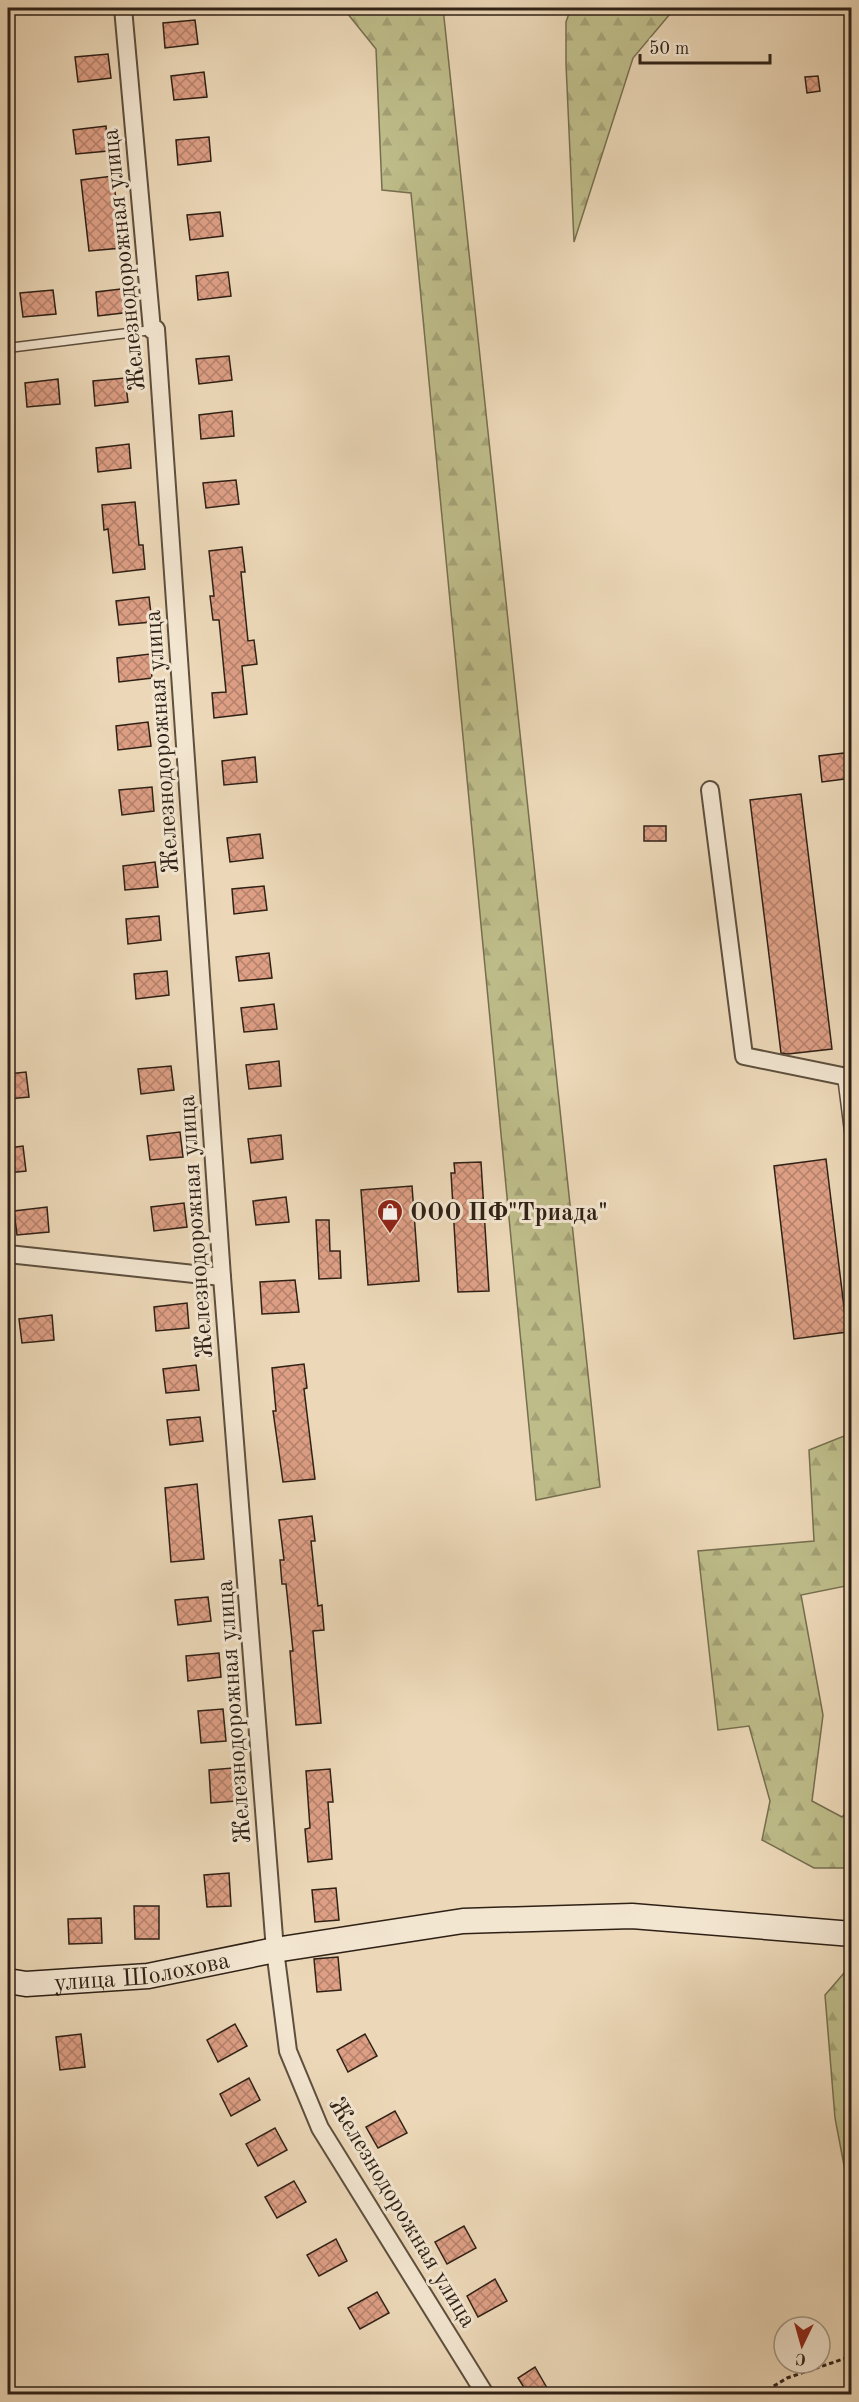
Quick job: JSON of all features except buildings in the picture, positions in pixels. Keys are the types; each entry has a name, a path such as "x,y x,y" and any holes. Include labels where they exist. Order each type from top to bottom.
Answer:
{"street":[{"name":"Железнодорожная улица","path":"123,8 152,330 156,329 157,341 222,1277 275,1950 288,2051 320,2127 485,2394"},
{"path":"710,790 744,1056 847,1077"},
{"path":"8,1254 222,1277"},
{"name":"улица Шолохова","path":"8,1982 26,1984 148,1976 275,1950 463,1921 620,1916 852,1934"}],"lane":[{"path":"8,348 152,330"},
{"path":"847,1077 852,1155"}],"path":[{"path":"761,2394 787,2378 852,2356"}],"green space":[{"path":"343,8 443,8 600,1487 536,1500 411,193 382,190 376,49"},
{"path":"571,8 675,8 633,58 574,242 566,64 566,22"},
{"path":"844,1436 852,1486 851,1585 801,1595 823,1715 812,1801 842,1817 851,1807 851,1868 814,1868 762,1840 770,1801 749,1726 718,1730 698,1551 814,1541 809,1450"},
{"path":"851,1965 851,2202 835,2118 825,1995"}],"place":[{"name":"ООО ПФ\"Триада\"","path":"390,1235"}]}
